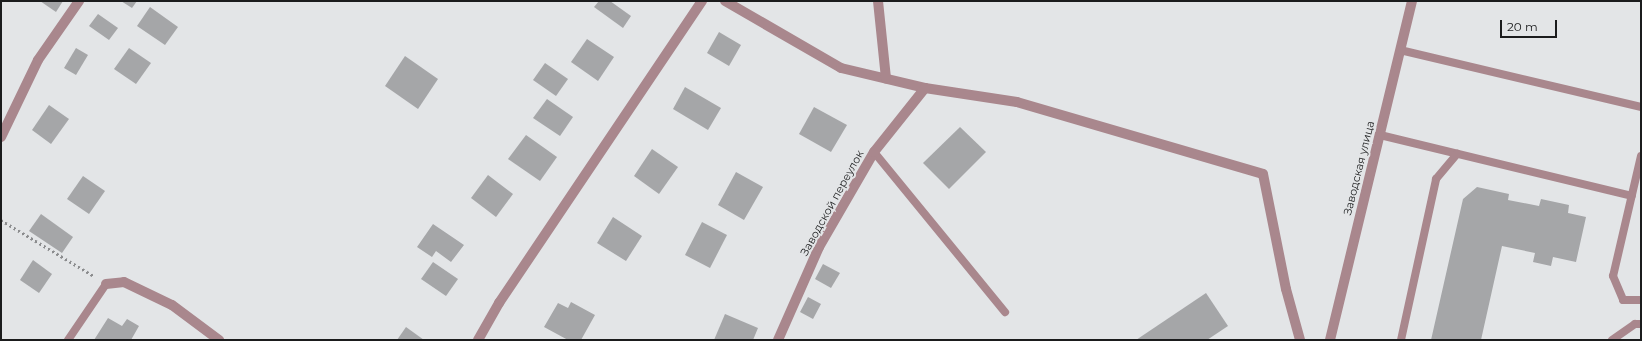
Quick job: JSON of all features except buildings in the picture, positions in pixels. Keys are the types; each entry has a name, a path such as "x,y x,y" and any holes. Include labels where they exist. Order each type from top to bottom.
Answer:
{"street":[{"path":"1,137 38,60 79,1"},
{"path":"478,340 499,303 702,1"},
{"path":"725,1 841,68 925,88 1017,102 1263,174 1286,289 1300,340"},
{"path":"878,1 886,79"},
{"name":"Заводская улица","path":"1330,340 1412,1"},
{"name":"Заводской переулок","path":"778,340 819,247 874,152 925,88"},
{"path":"106,284 124,282 172,305 219,340"}],"lane":[{"path":"1400,50 1641,107"},
{"path":"1380,135 1632,196"},
{"path":"874,152 1005,312"},
{"path":"1402,340 1436,180 1457,154"},
{"path":"1641,156 1613,276 1623,300 1641,300"},
{"path":"68,340 106,284"},
{"path":"1612,340 1635,324 1641,324"}],"path":[{"path":"1,220 106,284"}]}
